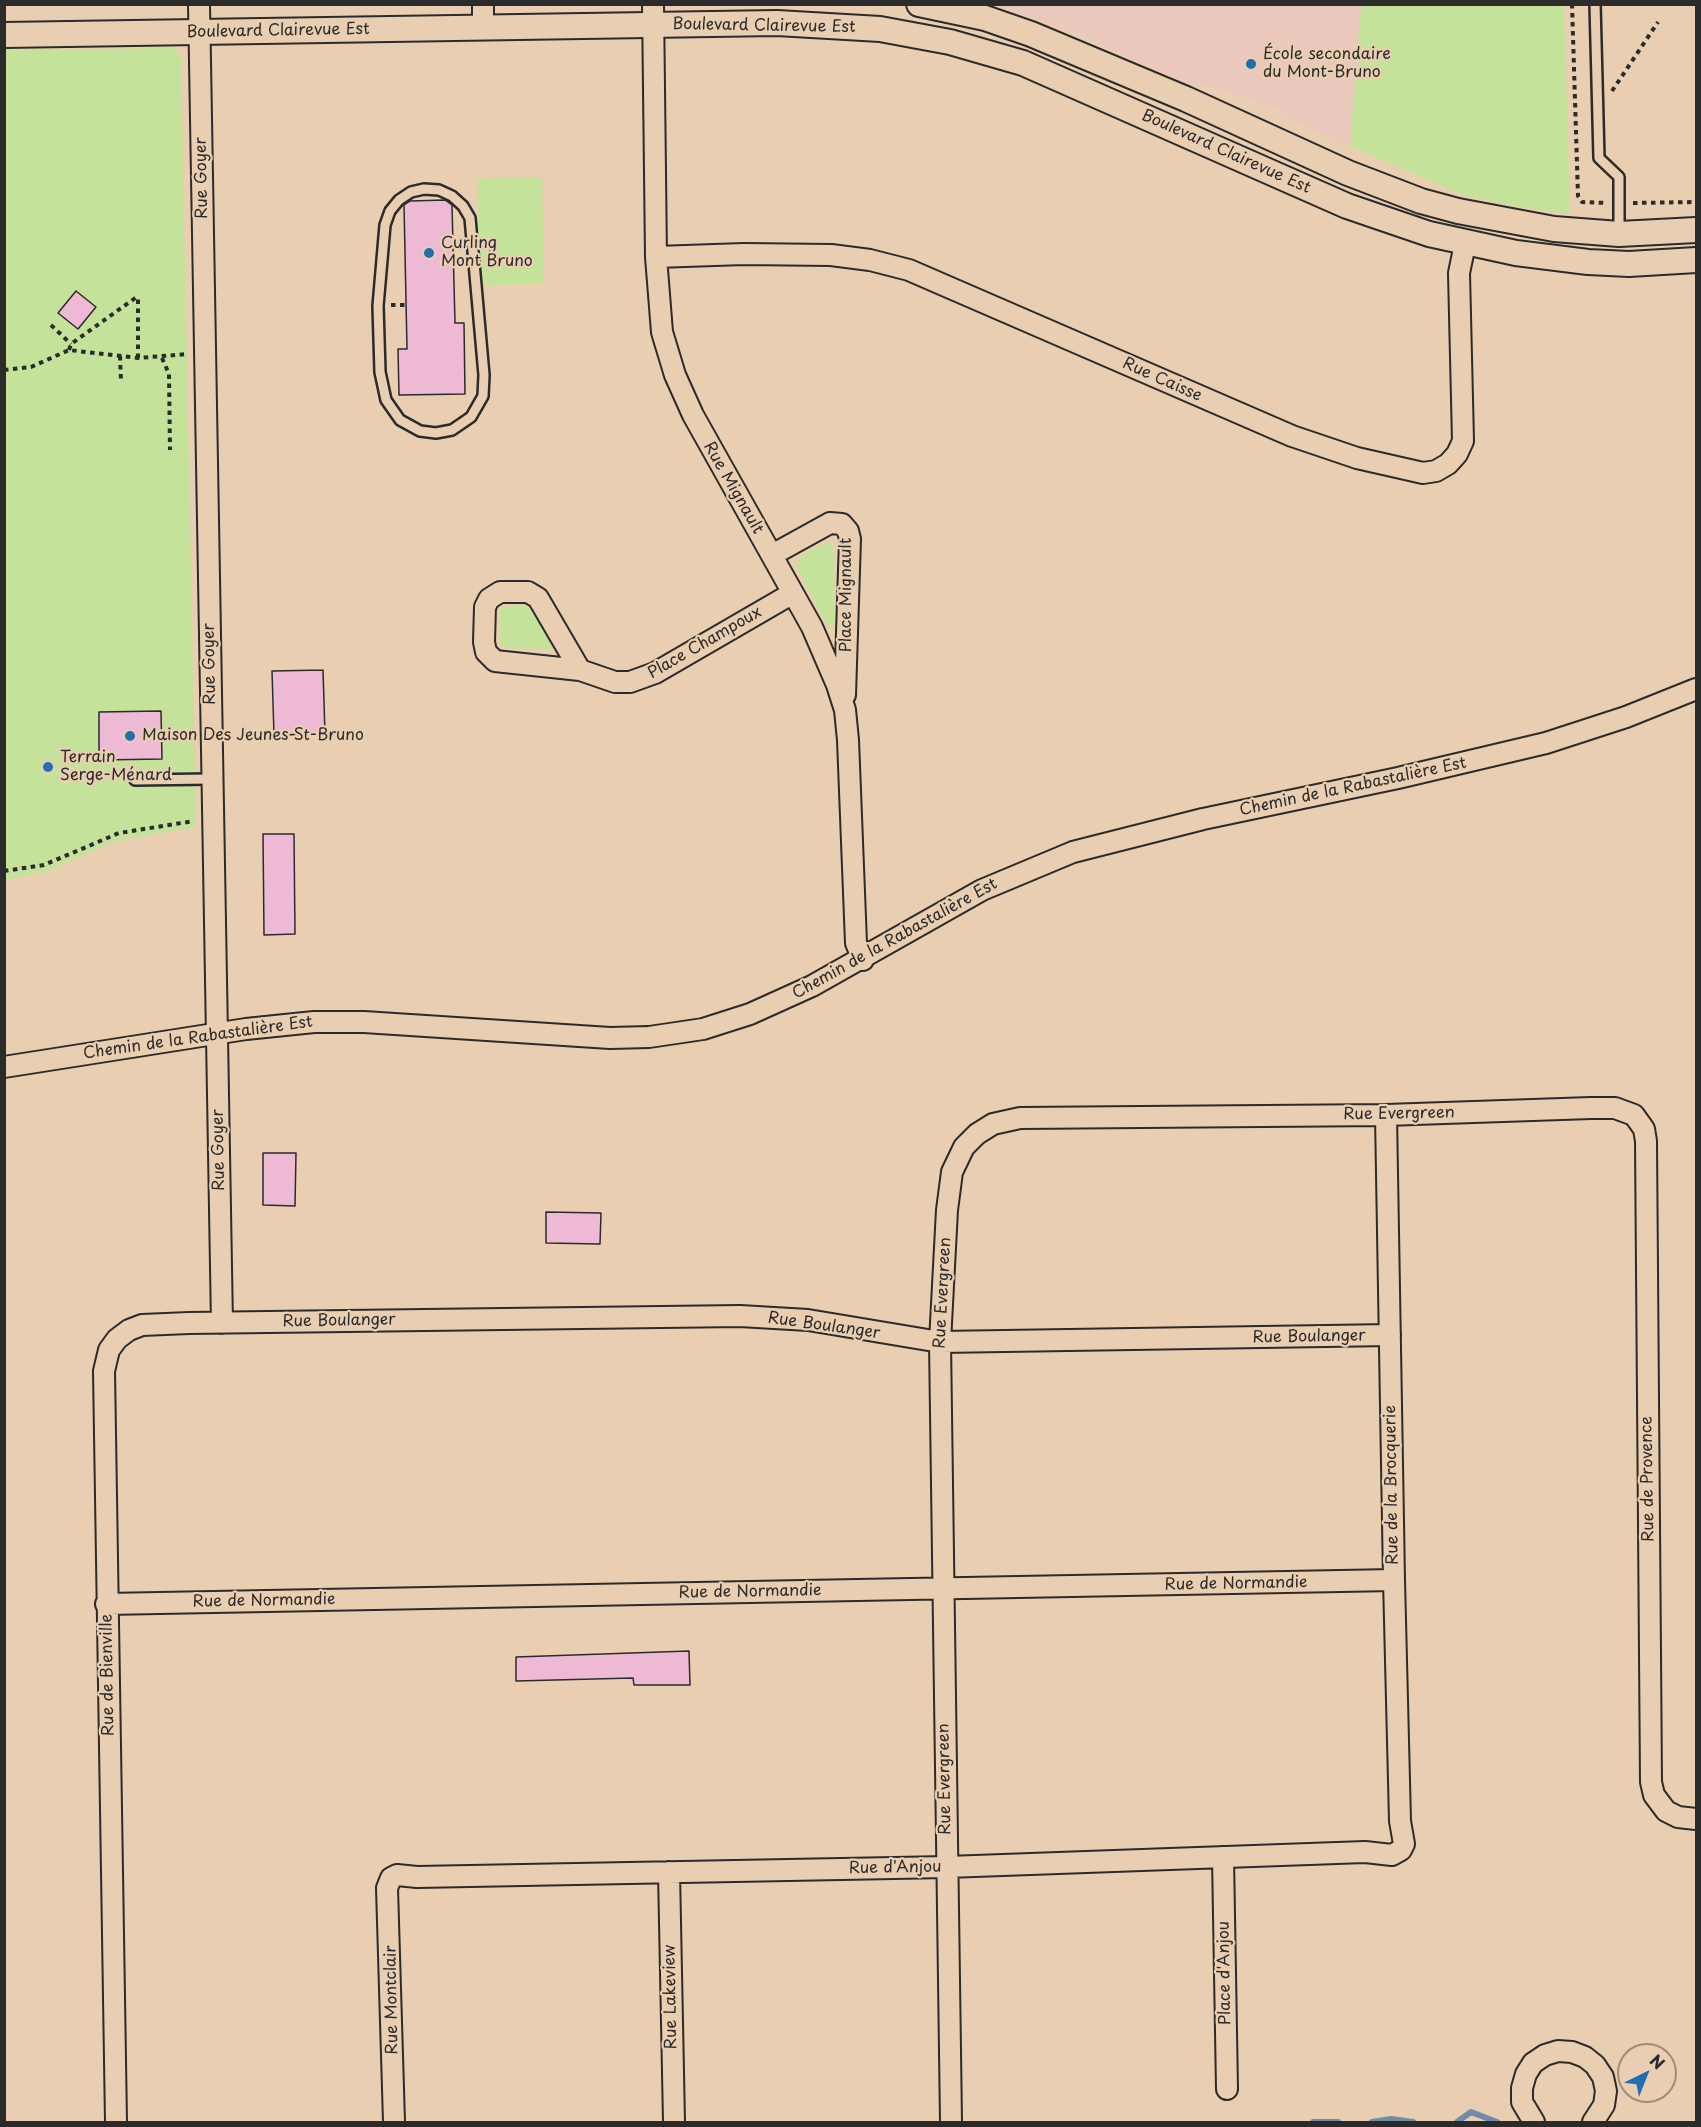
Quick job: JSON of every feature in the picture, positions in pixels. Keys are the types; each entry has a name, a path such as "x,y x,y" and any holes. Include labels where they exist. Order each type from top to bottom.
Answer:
{"street":[{"name":"Rue Goyer","path":"199,4 222,1323"},
{"name":"Boulevard Clairevue Est","path":"919,4 985,18 1031,34 1164,90 1348,173 1421,201 1458,211 1544,227 1619,234 1696,230"},
{"name":"Boulevard Clairevue Est","path":"4,35 200,32 483,16 653,15 845,25 913,33 990,52 1065,79 1347,206 1386,221 1464,244 1588,262 1638,264 1696,260"},
{"name":"Rue Mignault","path":"653,15 656,256 661,323 675,375 703,436 822,647 845,710 850,773 856,943 863,960"},
{"name":"Rue Caisse","path":"656,256 811,255 850,257 899,267 927,276 1292,436 1357,458 1423,474 1436,471 1448,464 1457,454 1463,441 1460,273 1464,244"},
{"name":"Place Mignault","path":"772,555 830,523 842,524 848,531 845,710"},
{"name":"Place Champoux","path":"580,670 538,598 528,592 500,592 489,599 485,607 484,642 492,659 500,663 580,670 615,682 642,679 793,593"},
{"name":"Chemin de la Rabastalière Est","path":"4,1067 289,1024 338,1021 628,1038 670,1035 703,1029 750,1014 812,987 863,960 982,890 1072,852 1203,819 1546,743 1626,717 1696,689"},
{"name":"Rue Evergreen","path":"951,2122 940,1342 947,1210 952,1172 964,1147 977,1134 993,1124 1020,1119 1386,1114 1591,1108 1615,1108 1634,1115"},
{"name":"Rue de la Brocquerie","path":"1386,1114 1394,1580 1400,1821 1404,1844 1399,1853"},
{"name":"Rue de Provence","path":"1634,1115 1644,1129 1646,1141 1652,1782 1657,1801 1666,1811 1678,1818 1696,1819"},
{"name":"Rue Boulanger","path":"222,1323 740,1316 808,1320 940,1342 1390,1335"},
{"name":"Rue de Bienville","path":"116,2122 104,1371 109,1350 123,1334 142,1325 222,1323"},
{"name":"Rue de Normandie","path":"106,1604 1394,1580"},
{"name":"Rue d'Anjou","path":"391,1878 400,1875 417,1877 946,1867 1365,1852 1392,1855 1399,1853"},
{"name":"Place d'Anjou","path":"1223,1857 1227,2089"},
{"name":"Rue Lakeview","path":"669,1872 674,2122"},
{"name":"Rue Montclair","path":"391,1878 387,1887 394,2122"},
{"path":"1534,2122 1522,2102 1522,2088 1526,2074 1533,2063 1545,2055 1558,2051 1585,2056 1603,2077 1606,2091 1604,2105 1593,2122"}],"lane":[{"path":"1595,4 1599,158 1619,177 1619,234"},
{"path":"424,189 439,190 458,200 472,225 474,286 482,335 484,375 480,404 466,422 452,430 428,433 406,425 394,414 386,400 380,372 378,306 384,231 393,205 411,192 424,189"},
{"path":"135,780 212,778"}],"path":[{"path":"1599,111 1658,22"},
{"path":"69,350 71,344 138,297 138,358"},
{"path":"51,325 71,344"},
{"path":"4,370 31,367 69,350 138,358 162,358 189,354"},
{"path":"120,356 121,381"},
{"path":"162,358 169,374 170,450"},
{"path":"4,871 44,865 119,833 198,821"}],"shaded area":[{"name":"École secondaire du Mont-Bruno","path":"994,5 1362,5 1350,146 1282,116 1281,109 1197,83 1189,85 1063,28"}],"green space":[{"path":"1361,5 1564,5 1570,214 1520,207 1461,194 1350,146"},
{"path":"174,48 181,57 196,827 113,842 46,872 5,880 5,50"},
{"path":"542,177 544,284 479,285 477,179"},
{"path":"828,541 834,548 835,621 832,627 827,625 797,568 801,555"},
{"path":"523,604 532,609 553,644 551,649 505,648 500,644 500,608"}],"building":[{"name":"Curling Mont Bruno","path":"445,200 452,205 455,323 464,323 465,394 399,395 398,349 407,349 404,205 410,201"},
{"path":"76,291 96,307 78,329 58,313"},
{"path":"323,670 325,734 274,735 272,671"},
{"name":"Maison Des Jeunes St-Bruno","path":"161,711 162,759 99,760 99,712"},
{"path":"263,834 294,834 295,934 264,935"},
{"path":"263,1153 296,1153 295,1206 263,1205"},
{"path":"546,1212 601,1213 600,1244 546,1243"},
{"path":"689,1651 690,1685 634,1685 633,1678 516,1681 516,1657"}],"waterway":[{"path":"1457,2122 1471,2112 1497,2122"},
{"path":"1372,2122 1391,2119 1413,2122"},
{"path":"1313,2122 1338,2122"}],"place":[{"name":"École secondaire du Mont-Bruno","path":"1251,64"},
{"name":"Curling Mont Bruno","path":"429,253"},
{"name":"Maison Des Jeunes St-Bruno","path":"130,736"},
{"name":"Terrain Serge-Ménard","path":"48,767"}]}
